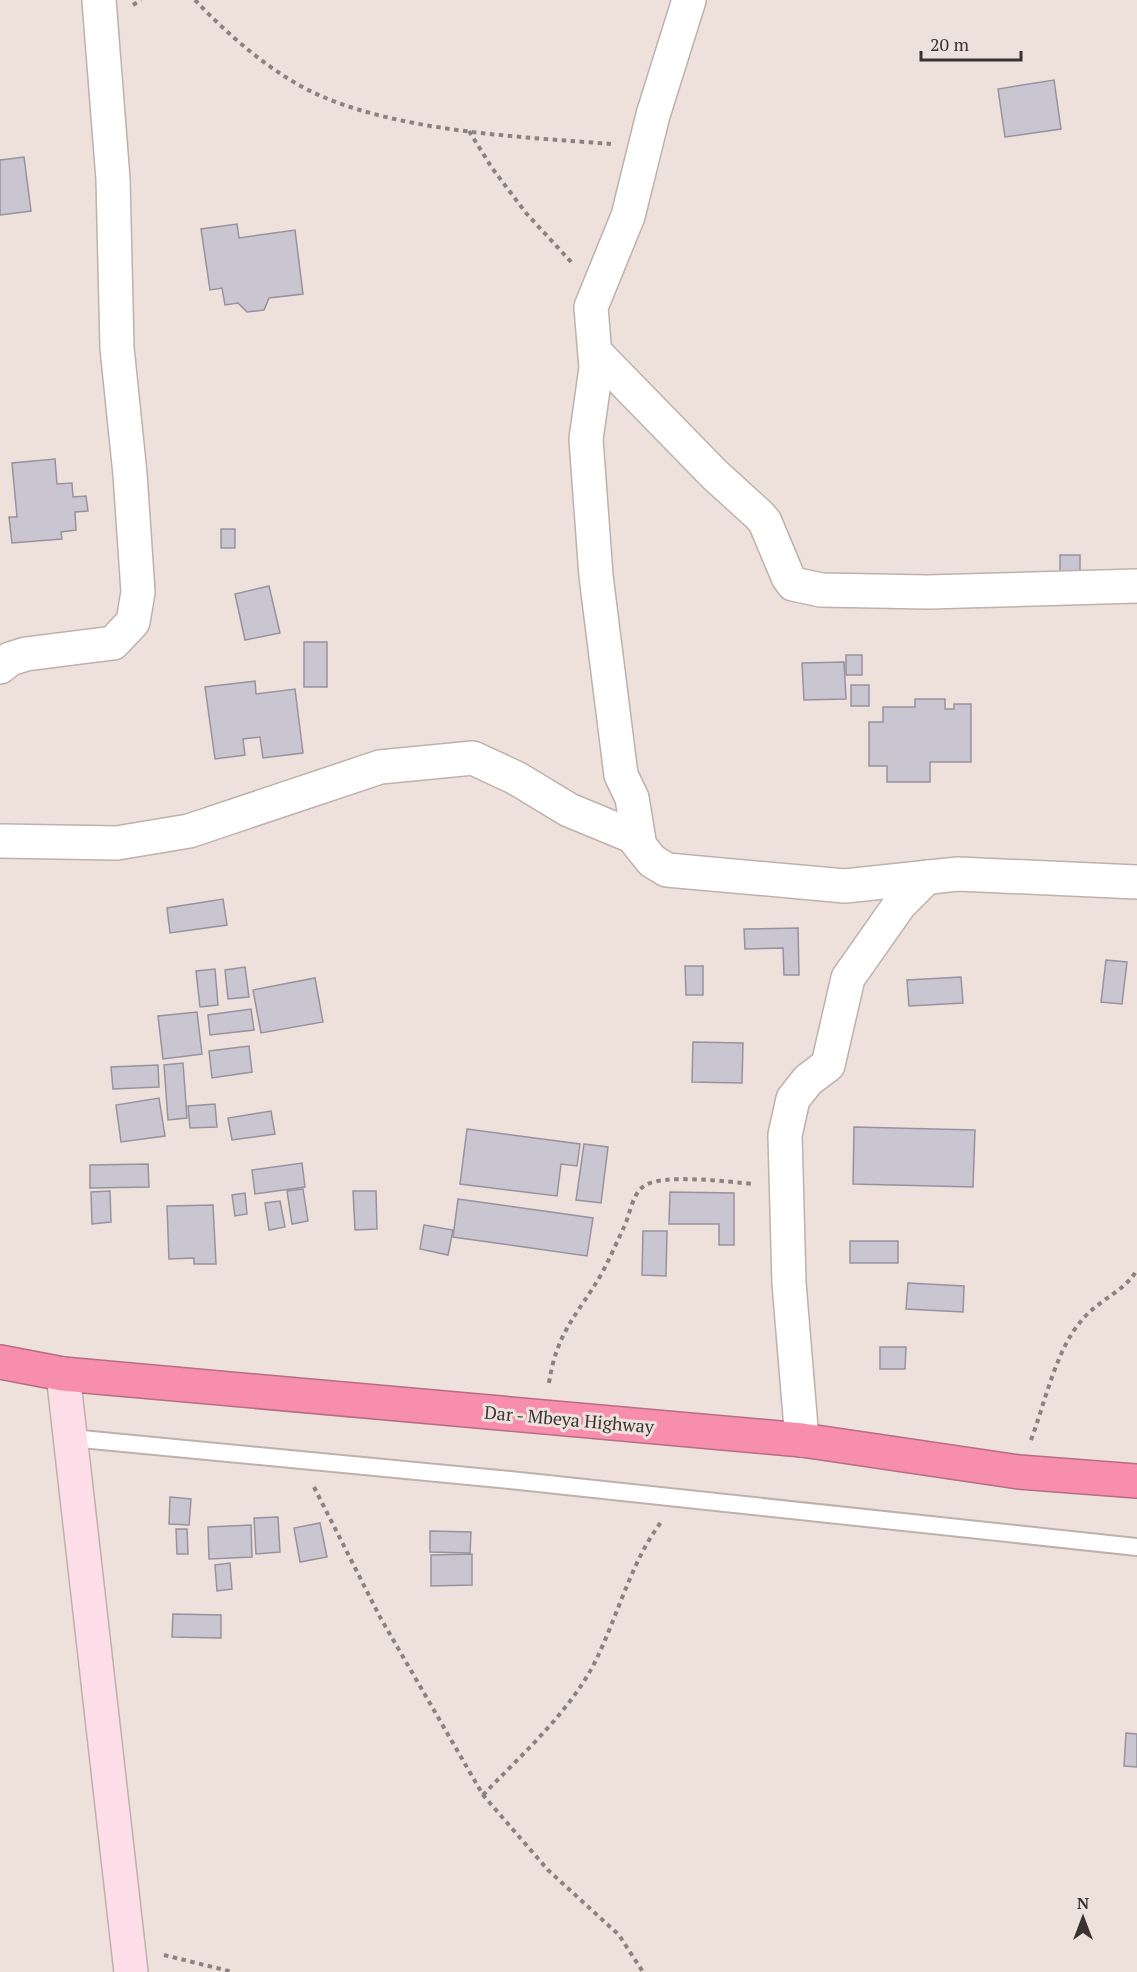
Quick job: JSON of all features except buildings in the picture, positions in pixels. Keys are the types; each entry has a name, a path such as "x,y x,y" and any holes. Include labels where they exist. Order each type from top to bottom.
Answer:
{"highway":[{"name":"Dar - Mbeya Highway","path":"0,1362 63,1374 802,1440 1019,1472 1137,1481"}],"main road":[{"path":"63,1374 130,1959"}],"street":[{"path":"0,667 10,659 26,654 113,643 133,622 136,602 130,474 117,348 112,179 99,0"},
{"path":"689,0 628,216 591,307 597,368 586,439 596,576 621,775 632,798 639,841 652,861 667,870 845,886 958,874 1137,882"},
{"path":"596,352 714,474 765,522 793,584 821,590 928,592 1137,586"},
{"path":"0,841 117,843 189,831 380,767 473,758 516,778 569,810 612,825 639,841"},
{"path":"802,1440 789,1283 786,1135 793,1099 808,1080 828,1065 848,978 895,911 927,878"}],"lane":[{"path":"71,1438 1137,1547"}],"path":[{"path":"195,0 215,21 259,58 321,96 399,120 506,136 646,146"},
{"path":"469,130 492,168 526,213 597,292"},
{"path":"544,1418 554,1355 558,1344 603,1272 629,1217 636,1196 643,1186 672,1179 787,1187"},
{"path":"1019,1472 1068,1339 1084,1316 1131,1281 1137,1270"},
{"path":"301,1460 380,1617 483,1795 548,1870 619,1935 643,1972"},
{"path":"483,1795 557,1715 594,1664 641,1557 659,1525 680,1499"},
{"path":"130,1959 233,1972"}]}
